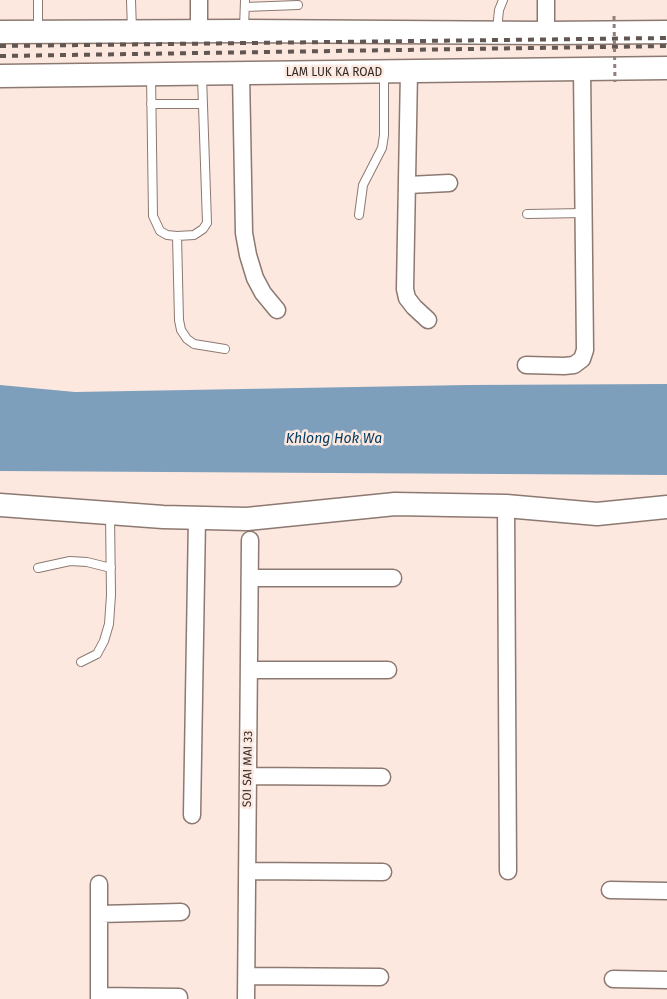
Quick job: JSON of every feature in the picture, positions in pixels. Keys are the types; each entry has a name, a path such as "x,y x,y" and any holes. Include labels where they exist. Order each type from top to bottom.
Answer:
{"main road":[{"path":"0,32 667,32"},
{"name":"LAM LUK KA ROAD","path":"0,76 667,68"},
{"path":"0,505 197,518 247,519 395,504 506,506 597,514 667,508"}],"street":[{"path":"199,0 199,31"},
{"path":"546,0 546,33"},
{"path":"526,365 574,365 582,359 585,350 582,70"},
{"path":"409,71 405,288 407,298 414,308 428,320"},
{"path":"241,73 244,232 255,278 263,294 277,310"},
{"path":"408,185 449,183"},
{"path":"506,506 508,871"},
{"path":"192,814 197,518"},
{"name":"SOI SAI MAI 33","path":"246,999 250,540"},
{"path":"250,578 393,578"},
{"path":"249,670 388,670"},
{"path":"248,776 382,777"},
{"path":"247,871 383,872"},
{"path":"99,884 99,998 179,997"},
{"path":"610,890 667,891"},
{"path":"99,914 181,912"},
{"path":"246,976 380,977"},
{"path":"613,979 667,980"}],"lane":[{"path":"38,0 38,32"},
{"path":"131,0 132,32"},
{"path":"497,32 499,10 503,0"},
{"path":"244,31 245,3 298,5"},
{"path":"359,215 363,185 382,148 384,135 384,72"},
{"path":"151,74 153,216 160,231 167,236 177,236 194,235 203,230 207,223 202,74"},
{"path":"151,104 203,104"},
{"path":"527,214 584,212"},
{"path":"177,236 179,320 181,330 187,339 194,344 225,349"},
{"path":"81,662 97,654 104,642 109,624 111,595 110,512"},
{"path":"38,568 70,562 87,562 111,568"}],"path":[{"path":"614,16 615,82"}],"water":[{"name":"Khlong Hok Wa","path":"667,384 667,475 0,471 0,385 75,392 468,385"}],"railway":[{"path":"0,46 667,38"},
{"path":"0,56 667,46"}]}
